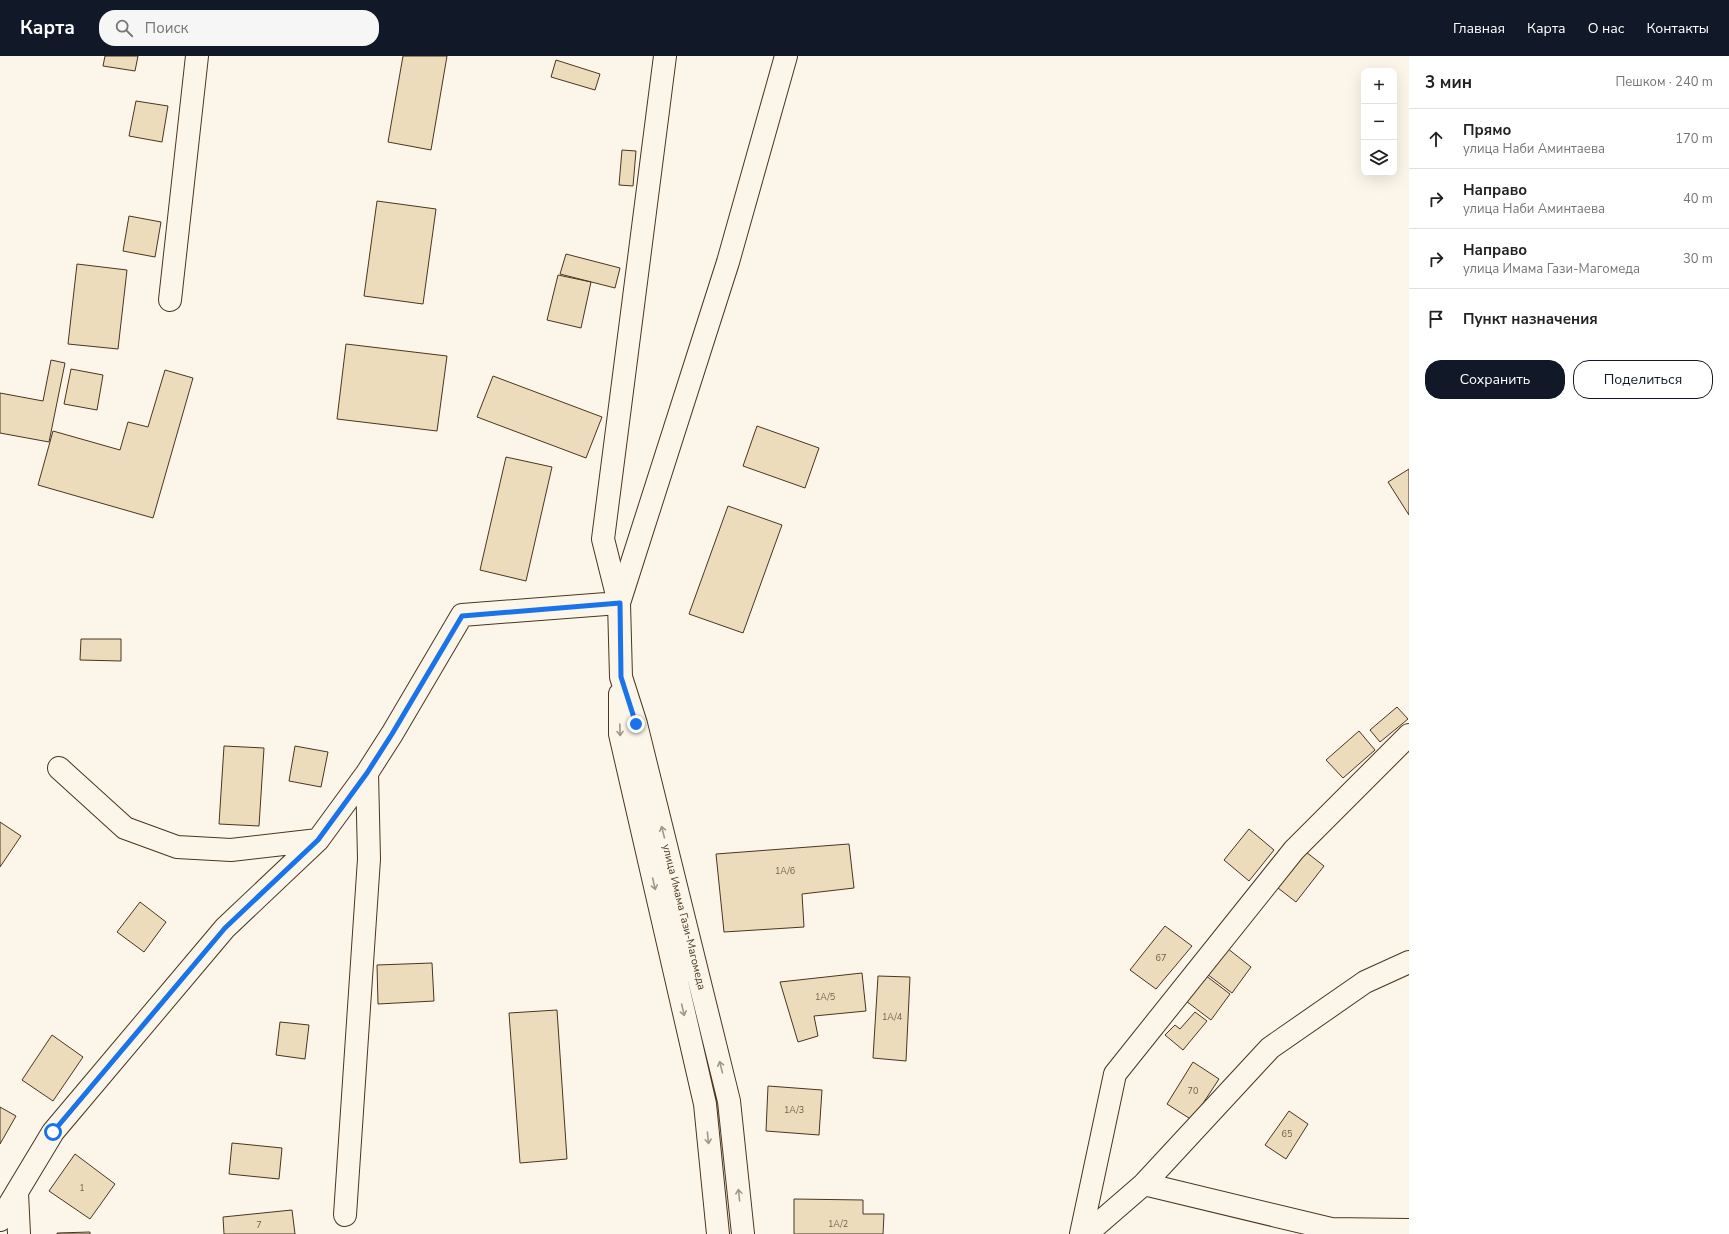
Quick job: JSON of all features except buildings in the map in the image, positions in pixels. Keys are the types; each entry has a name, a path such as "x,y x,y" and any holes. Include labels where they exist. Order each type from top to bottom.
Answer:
{"street":[{"path":"170,300 198,56"},
{"path":"620,603 603,539 665,56"},
{"path":"620,603 728,262 786,56"},
{"path":"0,1220 53,1132 225,928 318,840 367,773 462,616 620,603"},
{"name":"улица Имама Гази-Магомеда","path":"620,603 621,677 636,724 729,1101 743,1234"},
{"path":"621,677 620,734 705,1104 718,1234"},
{"path":"1082,1234 1115,1074 1294,850 1409,735"},
{"path":"59,768 125,828 177,847 231,850 318,840"},
{"path":"345,1215 369,859 367,773"},
{"path":"1091,1234 1092,1230 1144,1184 1270,1048 1364,982 1409,962"},
{"path":"1144,1184 1331,1229 1409,1230"},
{"path":"17,1192 19,1234"}],"route":[{"path":"53,1132 225,928 318,840 367,773 462,616 620,603 621,677 636,724"}]}
